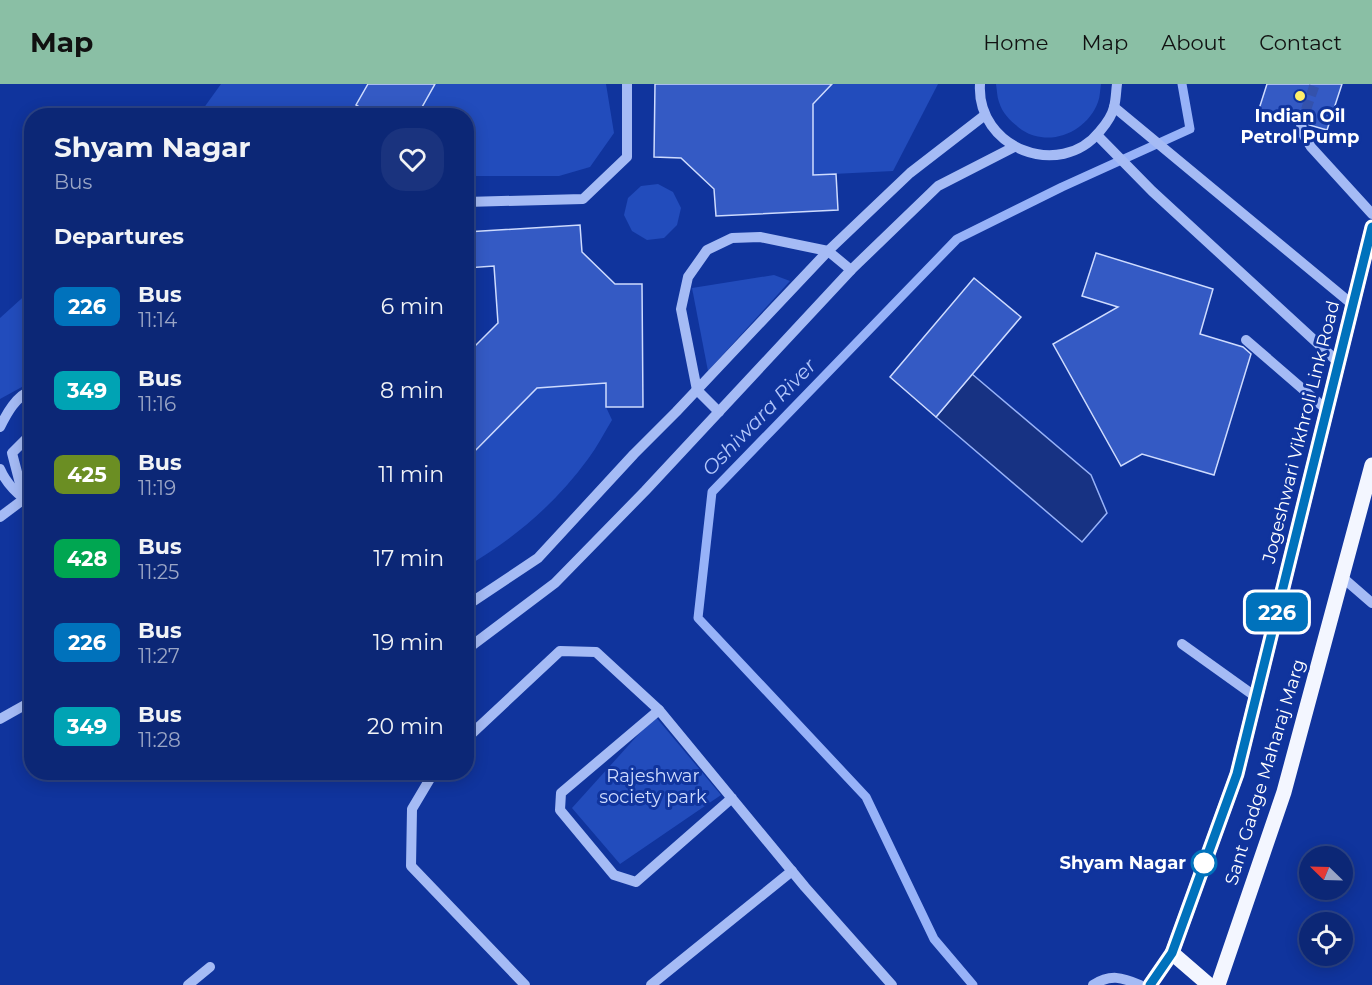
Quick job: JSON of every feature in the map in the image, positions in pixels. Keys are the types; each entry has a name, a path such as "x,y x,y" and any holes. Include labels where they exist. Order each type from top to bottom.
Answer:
{"main road":[{"name":"Jogeshwari Vikhroli Link Road","path":"1150,985 1172,953 1237,774 1372,227"},
{"name":"Sant Gadge Maharaj Marg","path":"1218,985 1284,792 1372,465"},
{"path":"1172,953 1209,985"}],"street":[{"path":"474,202 583,199 627,157 627,84"},
{"path":"980,84 979,93 985,115 997,133 1014,147 1033,154 1053,156 1072,152 1090,142 1097,135 1108,122 1114,107 1117,84"},
{"path":"1114,107 1353,305"},
{"path":"474,601 538,558 828,251 910,173 985,115"},
{"path":"1301,124 1303,134 1311,147 1372,214"},
{"path":"1097,135 1137,176 1339,363"},
{"path":"474,644 555,583 645,491 850,270 938,186 1014,147"},
{"path":"719,412 697,390 681,309 688,277 707,250 732,238 760,237 828,251 850,270"},
{"path":"1246,340 1327,410"},
{"path":"0,427 9,409 24,395"},
{"path":"24,441 12,453 24,489"},
{"path":"0,469 4,478 24,497"},
{"path":"0,517 24,503"},
{"path":"1342,577 1372,603"},
{"path":"1182,644 1256,697"},
{"path":"474,732 561,651 596,652 659,710 792,871 892,985"},
{"path":"0,719 24,706"},
{"path":"659,710 561,793 560,810 573,826 614,875 636,882 732,798"},
{"path":"429,780 412,809 411,866 525,985"},
{"path":"651,985 792,871"},
{"path":"188,985 210,967"},
{"path":"1093,985 1111,977 1140,985"}],"green space":[{"path":"221,84 606,84 614,133 590,167 559,176 474,176 474,108 204,108"},
{"path":"832,84 938,84 893,171 813,175 813,104"},
{"path":"996,84 1101,84 1098,102 1093,113 1085,122 1066,134 1044,137 1022,130 1008,118 999,102"},
{"path":"658,184 673,192 681,208 677,225 664,238 647,240 632,231 624,215 628,198 641,186"},
{"path":"774,275 790,281 708,371 692,288"},
{"path":"24,296 24,386 0,399 0,318"},
{"path":"606,383 606,407 612,420 588,459 548,506 501,544 474,561 474,452 537,388"},
{"name":"Rajeshwar society park","path":"655,716 721,795 620,864 572,808"}],"shaded area":[{"path":"972,374 1091,475 1107,513 1082,542 936,417"}],"building":[{"path":"368,84 435,84 422,108 361,108 356,105"},
{"path":"655,84 832,84 813,104 813,175 836,174 838,210 716,216 714,189 681,158 654,157"},
{"name":"Indian Oil Petrol Pump","path":"1267,84 1342,84 1327,130 1309,125 1303,117 1295,120 1259,109"},
{"path":"580,225 582,252 615,284 642,284 643,407 606,407 606,383 537,388 474,452 474,347 498,323 494,266 474,267 474,232"},
{"path":"1096,253 1213,289 1200,334 1243,347 1251,354 1214,475 1142,454 1121,466 1053,344 1118,307 1082,296"},
{"path":"974,278 1021,317 936,417 890,377"}],"waterway":[{"name":"Oshiwara River","path":"973,985 934,939 866,797 698,618 712,492 957,239 1062,187 1190,129 1182,84"}],"tunnel":[{"path":"1301,124 1315,84"}],"bus line":[{"name":"226","path":"1150,985 1172,953 1237,774 1372,227"}],"place":[{"name":"Indian Oil Petrol Pump","path":"1300,96"},
{"name":"Shyam Nagar","path":"1204,863"}]}
